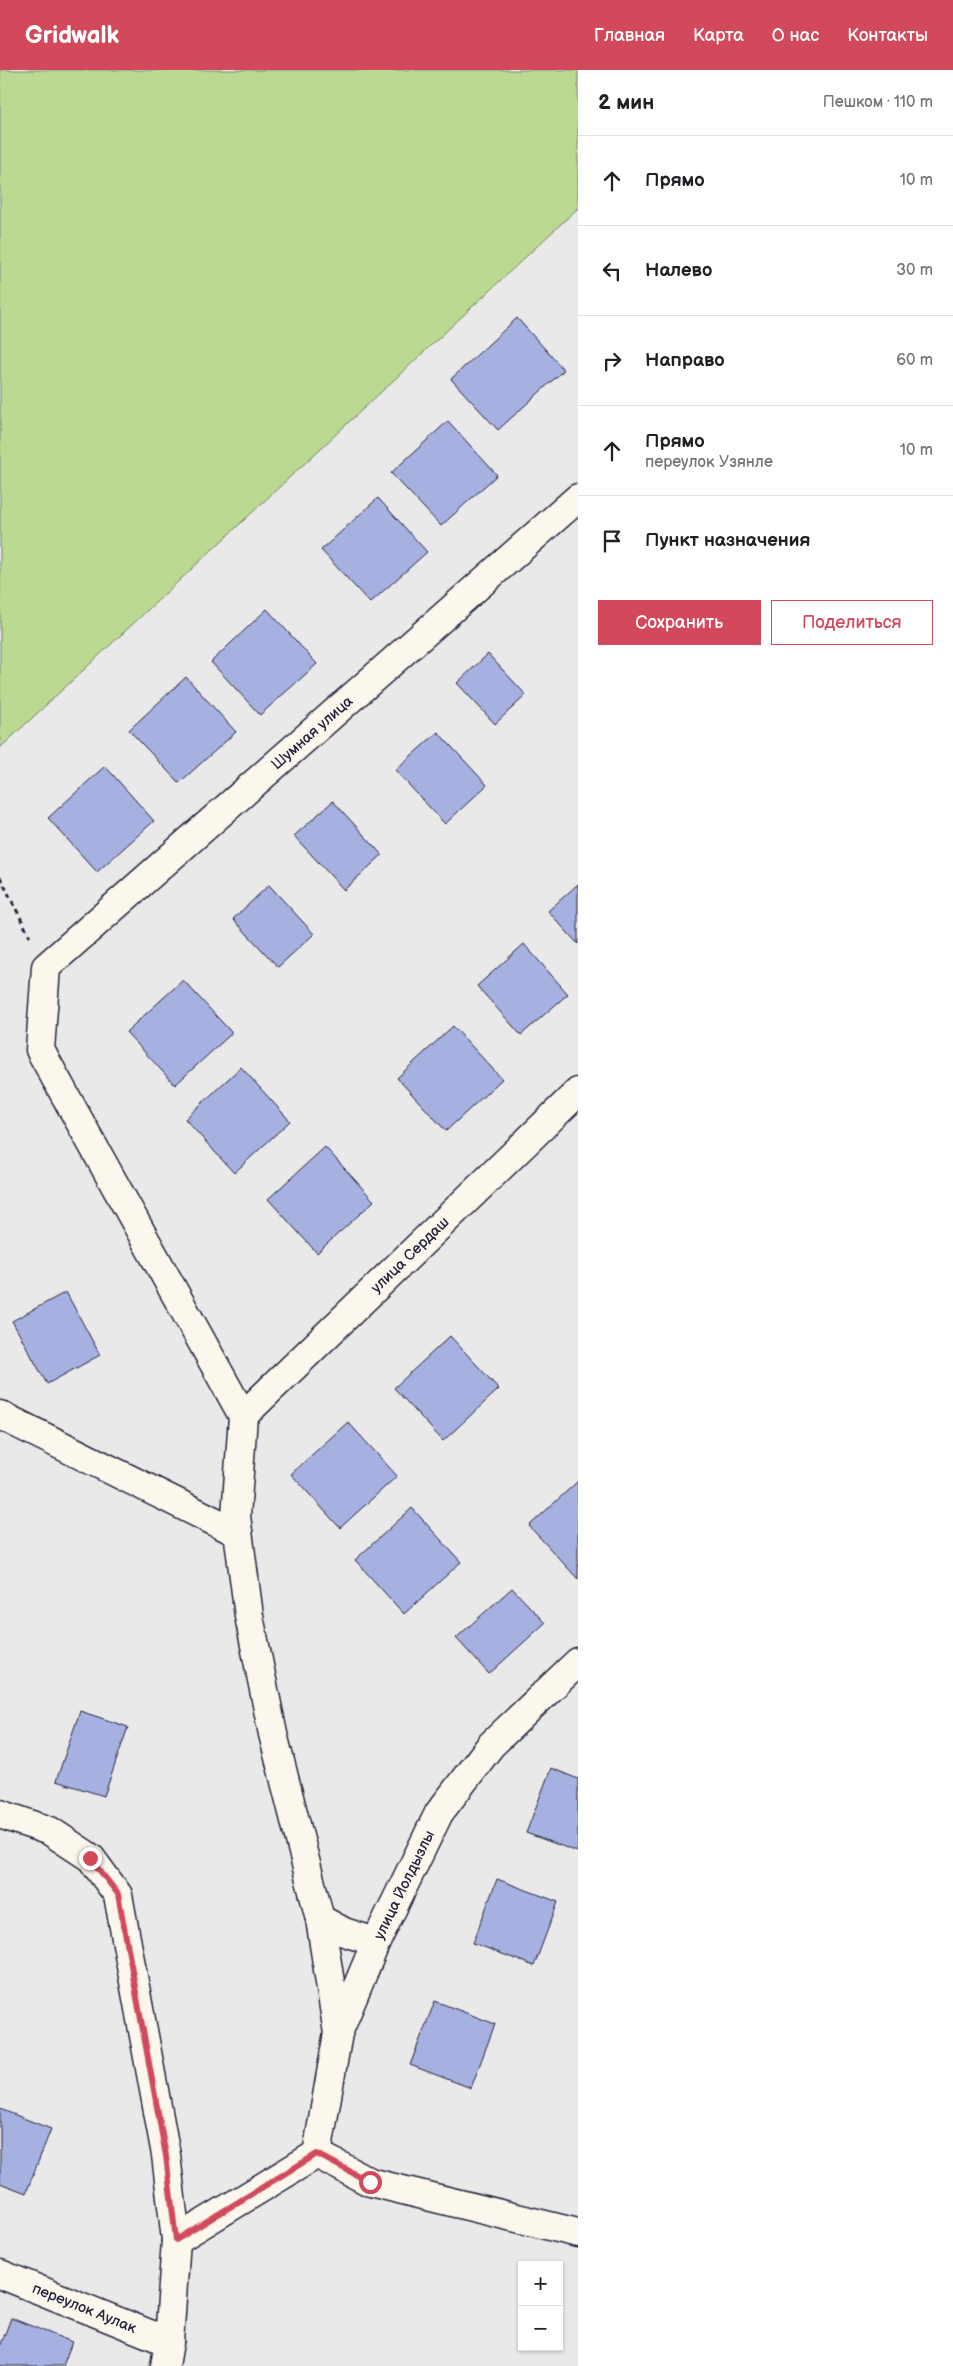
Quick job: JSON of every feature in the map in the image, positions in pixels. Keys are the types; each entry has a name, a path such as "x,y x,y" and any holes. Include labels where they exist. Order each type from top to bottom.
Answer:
{"street":[{"name":"Шумная улица","path":"46,967 578,498"},
{"path":"46,967 40,1050 243,1416 236,1516 249,1616 272,1734 320,1918 338,2033"},
{"name":"улица Сердаш","path":"243,1416 578,1092"},
{"path":"0,1415 238,1532"},
{"name":"улица Йолдызлы","path":"317,2154 338,2033 376,1942 439,1813 491,1745 578,1662"},
{"path":"0,1814 50,1831 90,1858 118,1894 166,2156 176,2240 167,2354"},
{"path":"320,1918 344,1932 376,1942"},
{"path":"176,2240 317,2154 370,2182 578,2234"},
{"name":"переулок Аулак","path":"0,2274 167,2354"}],"path":[{"path":"0,877 46,967"}],"green space":[{"path":"0,70 578,70 578,208 0,748"}],"building":[{"path":"517,318 564,370 498,430 451,379"},
{"path":"448,421 497,475 441,526 391,473"},
{"path":"378,498 427,552 370,603 321,550"},
{"path":"267,609 317,664 260,715 211,662"},
{"path":"488,654 526,695 495,724 457,683"},
{"path":"186,677 236,732 179,783 129,730"},
{"path":"438,732 487,785 445,824 395,770"},
{"path":"105,766 154,821 97,872 48,818"},
{"path":"333,801 382,855 344,890 294,836"},
{"path":"578,884 578,944 548,911"},
{"path":"269,885 314,934 278,967 233,919"},
{"path":"524,944 568,994 521,1035 477,986"},
{"path":"183,980 232,1033 175,1085 126,1032"},
{"path":"453,1026 502,1079 446,1131 397,1078"},
{"path":"241,1067 290,1121 234,1173 185,1119"},
{"path":"325,1147 374,1201 317,1253 268,1199"},
{"path":"66,1292 100,1355 47,1384 12,1321"},
{"path":"450,1336 499,1389 443,1441 394,1388"},
{"path":"348,1422 397,1476 340,1528 291,1474"},
{"path":"578,1481 578,1579 529,1526"},
{"path":"412,1508 461,1562 404,1614 355,1560"},
{"path":"512,1588 545,1623 489,1674 456,1638"},
{"path":"80,1711 128,1727 104,1796 56,1781"},
{"path":"551,1768 578,1779 578,1852 526,1833"},
{"path":"497,1879 558,1902 534,1966 473,1943"},
{"path":"435,2001 495,2024 471,2088 410,2065"},
{"path":"0,2109 51,2129 26,2193 0,2183"},
{"path":"11,2318 72,2342 63,2366 0,2366 0,2347"}],"route":[{"path":"90,1858 118,1894 166,2156 176,2240 317,2154 370,2182"}]}
